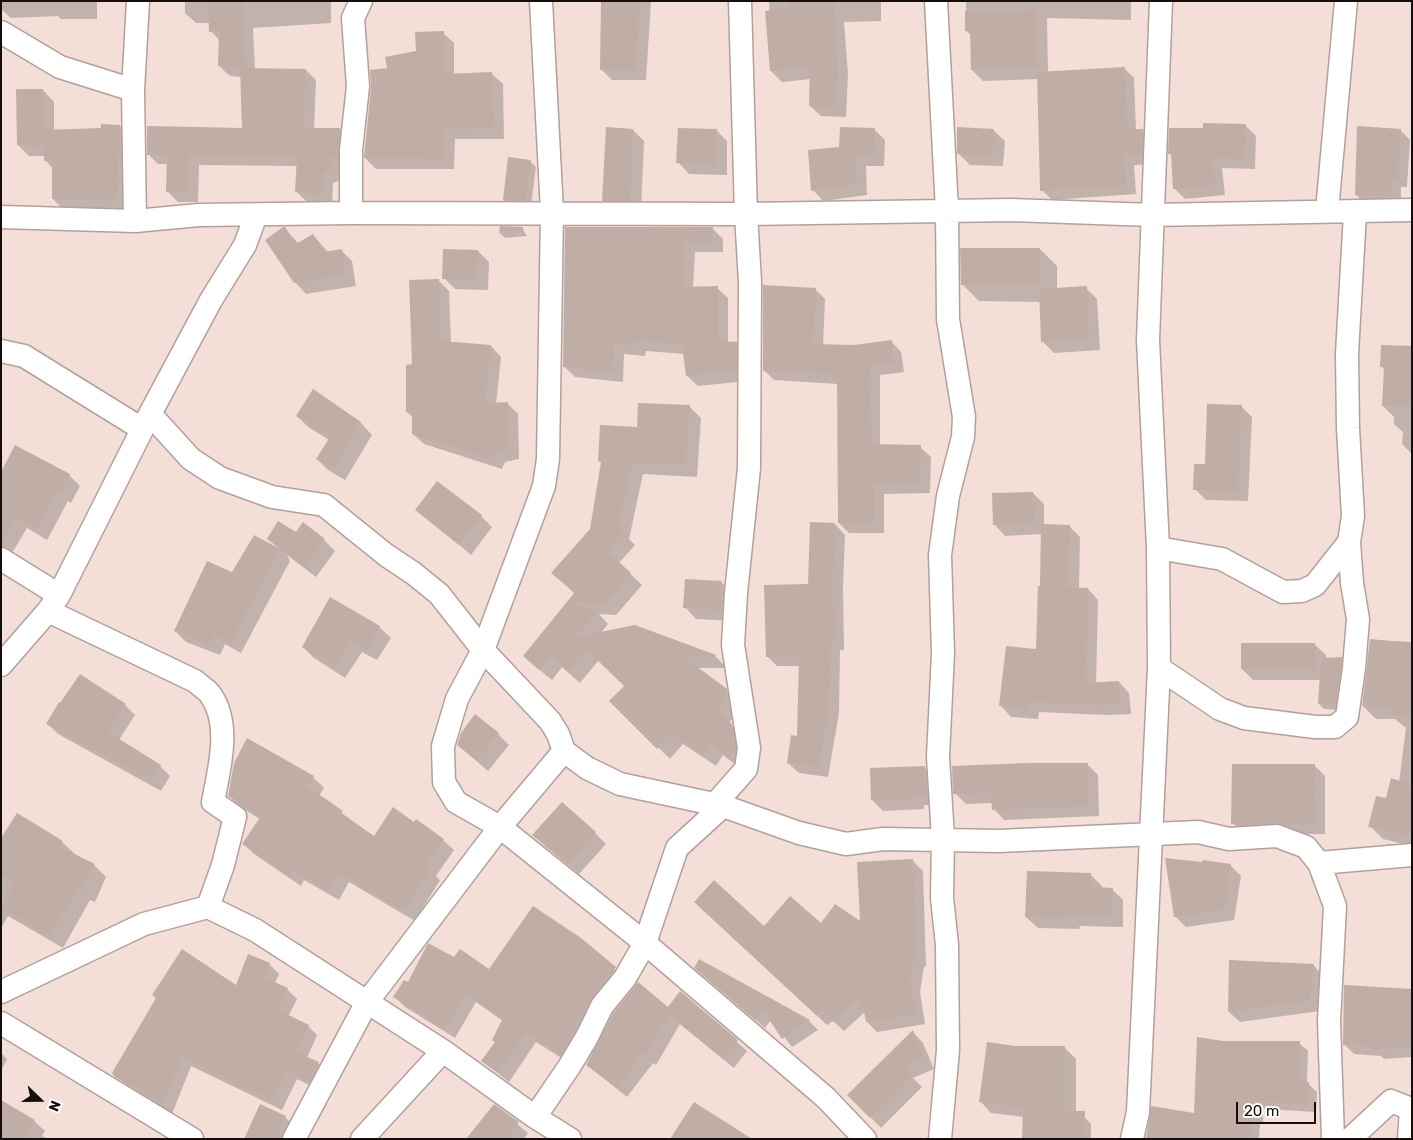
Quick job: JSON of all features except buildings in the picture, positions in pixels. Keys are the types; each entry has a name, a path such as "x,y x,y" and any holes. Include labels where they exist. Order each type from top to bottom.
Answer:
{"street":[{"path":"135,221 133,90 138,1"},
{"path":"541,1 552,212 548,458 544,486 484,650 457,699 443,746 444,782 456,802 500,827 645,943 826,1098 865,1139"},
{"path":"740,1 746,214 750,282 749,468 736,593 733,645 750,748 746,769 716,803 799,834 846,844 883,838 1007,841 1198,832 1229,839 1277,836 1306,847 1319,863 1335,906 1329,1021 1333,1139"},
{"path":"936,1 947,210 948,319 964,417 962,437 948,496 940,555 943,653 938,756 943,838 942,898 947,945 948,1050 940,1139"},
{"path":"1132,1139 1138,1112 1159,668 1158,548 1148,340 1161,1"},
{"path":"1327,211 1346,1"},
{"path":"351,212 351,150 358,86 356,7"},
{"path":"1,32 60,67 133,90"},
{"path":"1,217 135,221 199,215 351,212 746,214 947,210 1152,215 1412,210"},
{"path":"1159,668 1220,709 1244,718 1315,727 1335,727 1346,717 1355,658 1358,619 1352,583 1349,542 1353,516 1348,428 1347,354 1356,212"},
{"path":"1,665 53,603 211,300 245,245 256,215"},
{"path":"1,350 24,356 146,422 191,459 220,478 272,497 324,505 439,594 484,650 550,721 558,734 564,751 587,768 620,784 723,806"},
{"path":"1158,548 1222,559 1283,592 1302,592 1315,585 1349,542"},
{"path":"1,559 53,603 194,681 210,694 219,712 223,736 213,802 235,817 223,865 208,907"},
{"path":"294,1139 367,1002 500,827 564,751"},
{"path":"535,1117 569,1067 587,1037 602,1006 624,978 645,943 677,848 723,806"},
{"path":"1319,863 1412,855"},
{"path":"1,992 144,924 208,907 256,930 443,1051 535,1117 570,1139"},
{"path":"1,1023 192,1139"},
{"path":"362,1139 443,1051"},
{"path":"1350,1139 1391,1101 1411,1109 1409,1139"}]}
